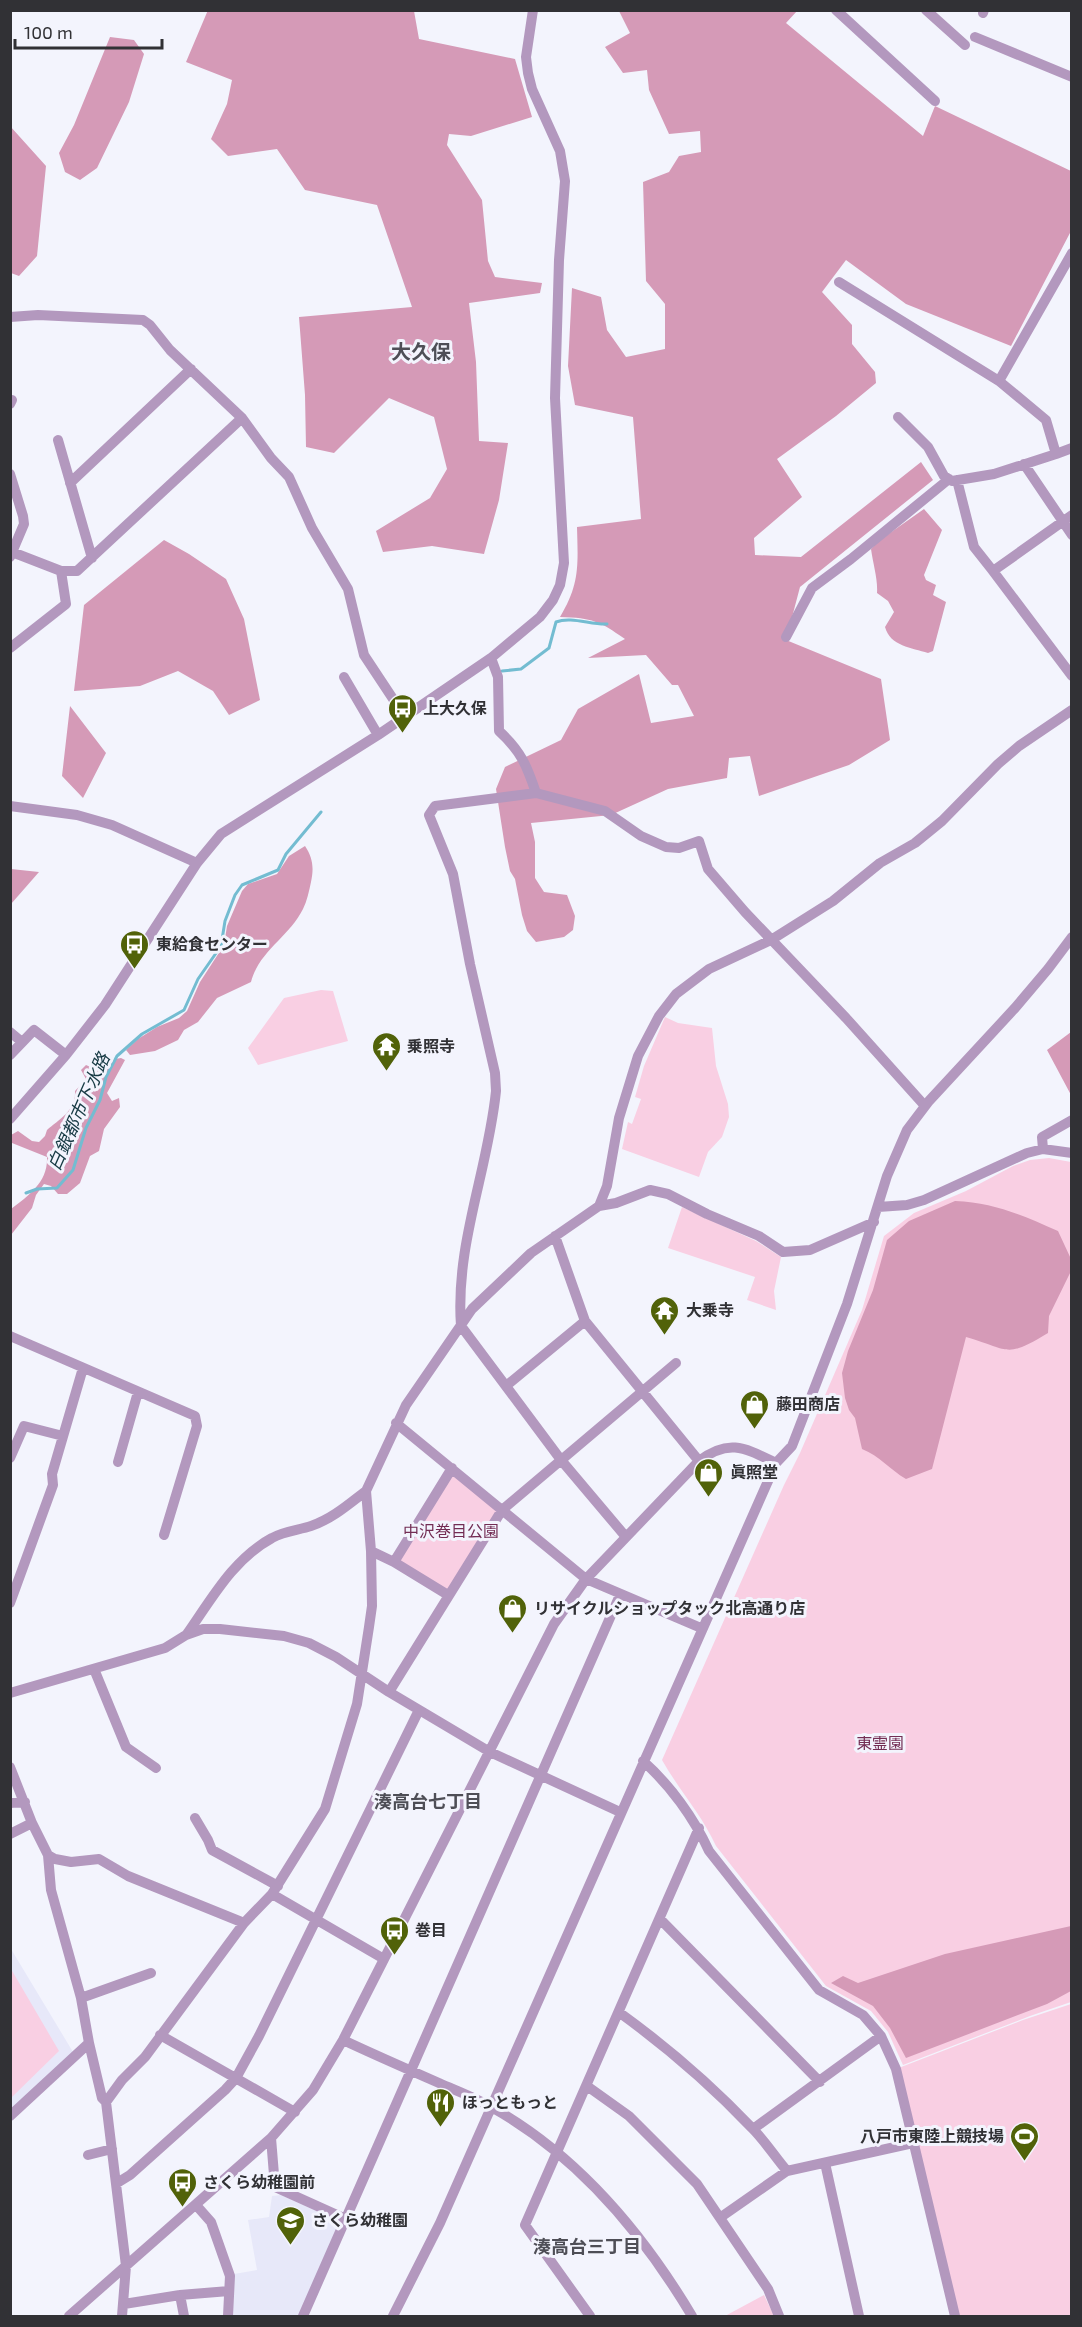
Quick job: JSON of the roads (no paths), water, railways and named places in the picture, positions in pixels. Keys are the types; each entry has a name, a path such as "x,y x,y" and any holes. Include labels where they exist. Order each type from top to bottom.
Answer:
{"street":[{"path":"10,1119 66,1055 105,1005 197,862 221,834 378,735 491,658 540,617 553,600 560,585 564,563 555,398 559,260 565,181 560,151 532,89 528,73 526,57 533,10"},
{"path":"836,10 934,101"},
{"path":"927,10 965,45"},
{"path":"975,37 1071,77"},
{"path":"999,381 1071,253"},
{"path":"839,282 999,381 1046,420 1056,454"},
{"path":"10,317 38,315 143,320 150,325 170,350 242,418 271,458 289,477 312,528 348,589 364,655 405,717"},
{"path":"70,483 191,369"},
{"path":"898,417 928,447 944,476 953,480 974,547 1071,676"},
{"path":"10,474 24,524 11,555 61,571 77,571 242,418"},
{"path":"58,440 92,558"},
{"path":"786,637 812,588 953,480 994,474 1071,448"},
{"path":"1024,464 1067,518 1071,535"},
{"path":"993,571 1067,518"},
{"path":"10,648 66,604 61,571"},
{"path":"491,658 498,677 499,731 515,746 525,761 536,793"},
{"path":"344,677 378,735"},
{"path":"599,1206 607,1186 625,1096 638,1056 659,1016 676,994 709,969 771,940 833,901 880,863 927,834 998,764 1019,746 1071,710"},
{"path":"626,1537 561,1460 461,1326 459,1300 463,1250 496,1091 495,1073 470,964 453,874 429,815 435,806 536,793 605,811 641,836 666,847 679,848 699,841 708,869 925,1106"},
{"path":"10,806 77,815 112,825 197,862"},
{"path":"393,2316 440,2223 642,1761 776,1463 792,1446 847,1304 894,1157 907,1130 925,1106 1015,1008 1071,937"},
{"path":"10,1055 31,1032 37,1031 66,1055"},
{"path":"10,1032 22,1042"},
{"path":"1043,1149 1042,1137 1071,1120"},
{"path":"878,1207 907,1205 924,1200 1007,1161 1043,1149 1071,1153"},
{"path":"106,2102 122,2080 145,2057 244,1923 275,1890 287,1868 308,1840 325,1809 357,1704 372,1606 371,1551 366,1491 396,1423 472,1308 531,1253 599,1206 616,1203 650,1190 668,1194 706,1214 759,1236 783,1252 810,1250 874,1222"},
{"path":"555,1236 585,1322 699,1461"},
{"path":"506,1386 585,1322"},
{"path":"10,1336 138,1392 193,1413 197,1421 164,1535"},
{"path":"389,1692 502,1510 676,1363"},
{"path":"10,1603 53,1485 52,1474 82,1368"},
{"path":"118,1462 138,1392"},
{"path":"396,1423 586,1579 701,1628"},
{"path":"10,1458 24,1426 63,1436"},
{"path":"69,2316 271,2138 313,2090 343,2040 554,1624 586,1579 699,1461 711,1452 723,1447 737,1447 776,1463"},
{"path":"394,1562 452,1468"},
{"path":"186,1635 239,1563 256,1549 273,1537 314,1525 333,1516 366,1491"},
{"path":"371,1551 394,1562 448,1595"},
{"path":"303,2316 620,1595"},
{"path":"10,1693 165,1648 186,1635 203,1629 284,1636 309,1643 336,1657 362,1676 490,1752 620,1812"},
{"path":"94,1669 126,1747 156,1768"},
{"path":"117,2182 130,2175 236,2078 419,1710"},
{"path":"642,1761 699,1828 709,1851 819,1990 863,2015 881,2036 896,2069 955,2316"},
{"path":"10,1767 48,1855 54,1901 81,1998 102,2098 106,2102 126,2266 122,2316"},
{"path":"10,1803 25,1802"},
{"path":"195,1818 212,1850 316,1919 384,1959"},
{"path":"10,1834 32,1822"},
{"path":"590,2316 525,2226 699,1828"},
{"path":"48,1855 64,1861 99,1859 128,1876 244,1923"},
{"path":"660,1919 820,2082"},
{"path":"81,1998 151,1972"},
{"path":"620,2013 702,2079 753,2129 787,2172"},
{"path":"160,2035 295,2112"},
{"path":"753,2129 881,2036"},
{"path":"343,2040 490,2106 515,2121 558,2154 613,2206 670,2280 692,2316"},
{"path":"10,2116 89,2043"},
{"path":"587,2086 629,2116 697,2184 768,2289 779,2316"},
{"path":"271,2138 275,2187 346,2219"},
{"path":"721,2217 787,2172 913,2143"},
{"path":"88,2155 112,2150"},
{"path":"825,2163 859,2316"},
{"path":"196,2205 211,2222 231,2276 228,2316"},
{"path":"124,2304 230,2290"},
{"path":"180,2295 184,2316"}],"waterway":[{"name":"白銀都市下水路","path":"502,671 521,669 549,648 556,622 575,620 607,624"},
{"name":"白銀都市下水路","path":"26,1193 37,1189 57,1188 73,1170 86,1128 117,1056 142,1034 184,1010 198,979 221,946 225,921 235,895 242,885 278,870 286,854 321,812"}],"place":[{"name":"上大久保","path":"402,734"},
{"name":"東給食センター","path":"135,970"},
{"name":"乗照寺","path":"386,1072"},
{"name":"大乗寺","path":"665,1336"},
{"name":"藤田商店","path":"755,1430"},
{"name":"眞照堂","path":"709,1498"},
{"name":"リサイクルショップタック北高通り店","path":"513,1634"},
{"name":"巻目","path":"394,1956"},
{"name":"ほっともっと","path":"441,2128"},
{"name":"八戸市東陸上競技場","path":"1025,2162"},
{"name":"さくら幼稚園前","path":"182,2208"},
{"name":"さくら幼稚園","path":"291,2246"}],"district":[{"name":"大久保","path":"421,352"},
{"name":"湊高台七丁目","path":"428,1802"},
{"name":"湊高台三丁目","path":"587,2247"}],"park label":[{"name":"中沢巻目公園","path":"451,1531"},
{"name":"東霊園","path":"880,1743"}]}
